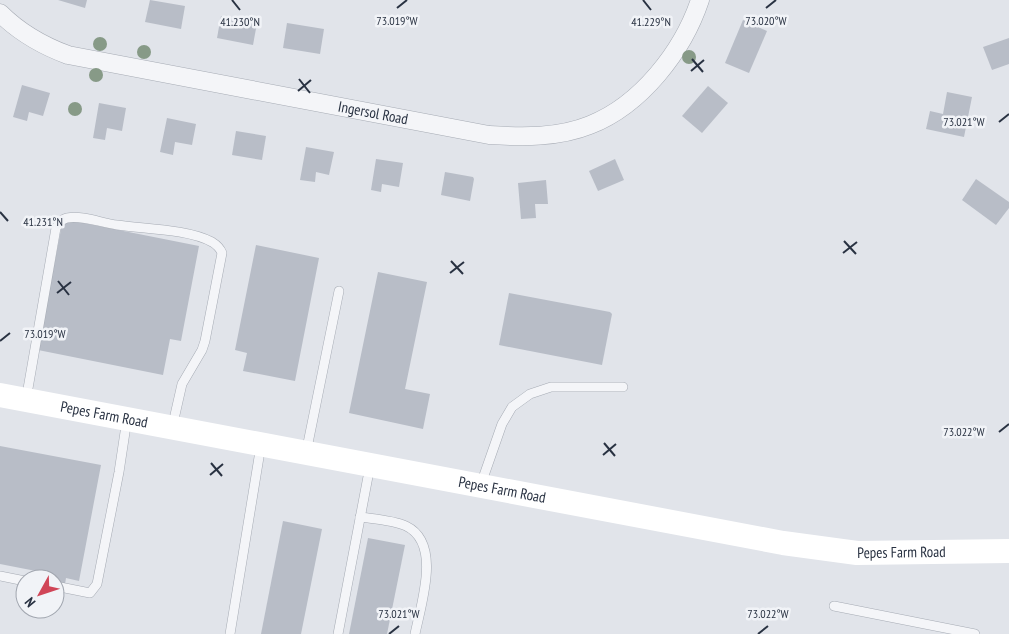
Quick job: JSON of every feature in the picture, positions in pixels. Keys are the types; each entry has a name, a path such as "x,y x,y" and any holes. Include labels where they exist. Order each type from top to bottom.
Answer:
{"street":[{"name":"Ingersol Road","path":"0,13 26,36 46,47 68,55 489,135 521,137 555,134 588,126 606,118 626,104 655,78 676,51 693,21 700,0"},
{"name":"Pepes Farm Road","path":"0,395 783,544 857,552 1009,552"}],"lane":[{"path":"26,400 56,228 60,222 64,218 76,217 117,225 178,232 210,241 220,248 222,253 205,341 202,350 182,384 172,428"},
{"path":"306,453 339,291"},
{"path":"480,486 502,424 512,408 530,394 550,387 623,387"},
{"path":"65,588 90,593 97,584 127,419"},
{"path":"230,634 261,445"},
{"path":"338,634 370,466"},
{"path":"360,517 404,525 415,531 425,552 428,573 415,634"},
{"path":"0,576 15,578"},
{"path":"834,606 975,634"}],"building":[{"path":"58,0 87,0 85,8"},
{"path":"150,0 185,6 181,29 145,22"},
{"path":"221,16 257,23 253,45 217,38"},
{"path":"743,20 767,31 749,73 725,63"},
{"path":"287,23 324,29 320,54 283,48"},
{"path":"1009,38 1009,64 992,70 983,47"},
{"path":"22,85 50,93 43,116 29,112 27,121 13,117"},
{"path":"708,86 728,103 702,133 682,116"},
{"path":"947,92 972,97 964,137 926,129 930,111 943,114"},
{"path":"99,103 126,108 122,131 107,128 105,140 93,138"},
{"path":"167,118 196,124 192,145 175,142 173,155 160,152"},
{"path":"236,131 266,136 262,160 232,155"},
{"path":"306,147 334,152 329,175 316,172 315,182 300,180"},
{"path":"376,159 403,163 399,187 382,184 381,192 371,190"},
{"path":"615,159 624,180 598,191 589,171"},
{"path":"445,172 473,177 470,201 441,195"},
{"path":"976,179 1009,202 1009,208 996,225 962,200"},
{"path":"546,180 548,204 535,204 536,218 521,219 518,183"},
{"path":"63,219 199,246 181,341 170,339 163,375 38,350"},
{"path":"256,245 319,258 295,381 243,371 247,353 235,350"},
{"path":"378,272 427,282 405,389 430,394 423,429 349,413"},
{"path":"509,293 610,312 612,314 602,365 499,345"},
{"path":"0,446 101,465 79,581 66,578 65,584 65,569 26,569 0,564"},
{"path":"283,521 322,529 301,634 261,634"},
{"path":"368,538 405,545 387,634 349,634"}]}
